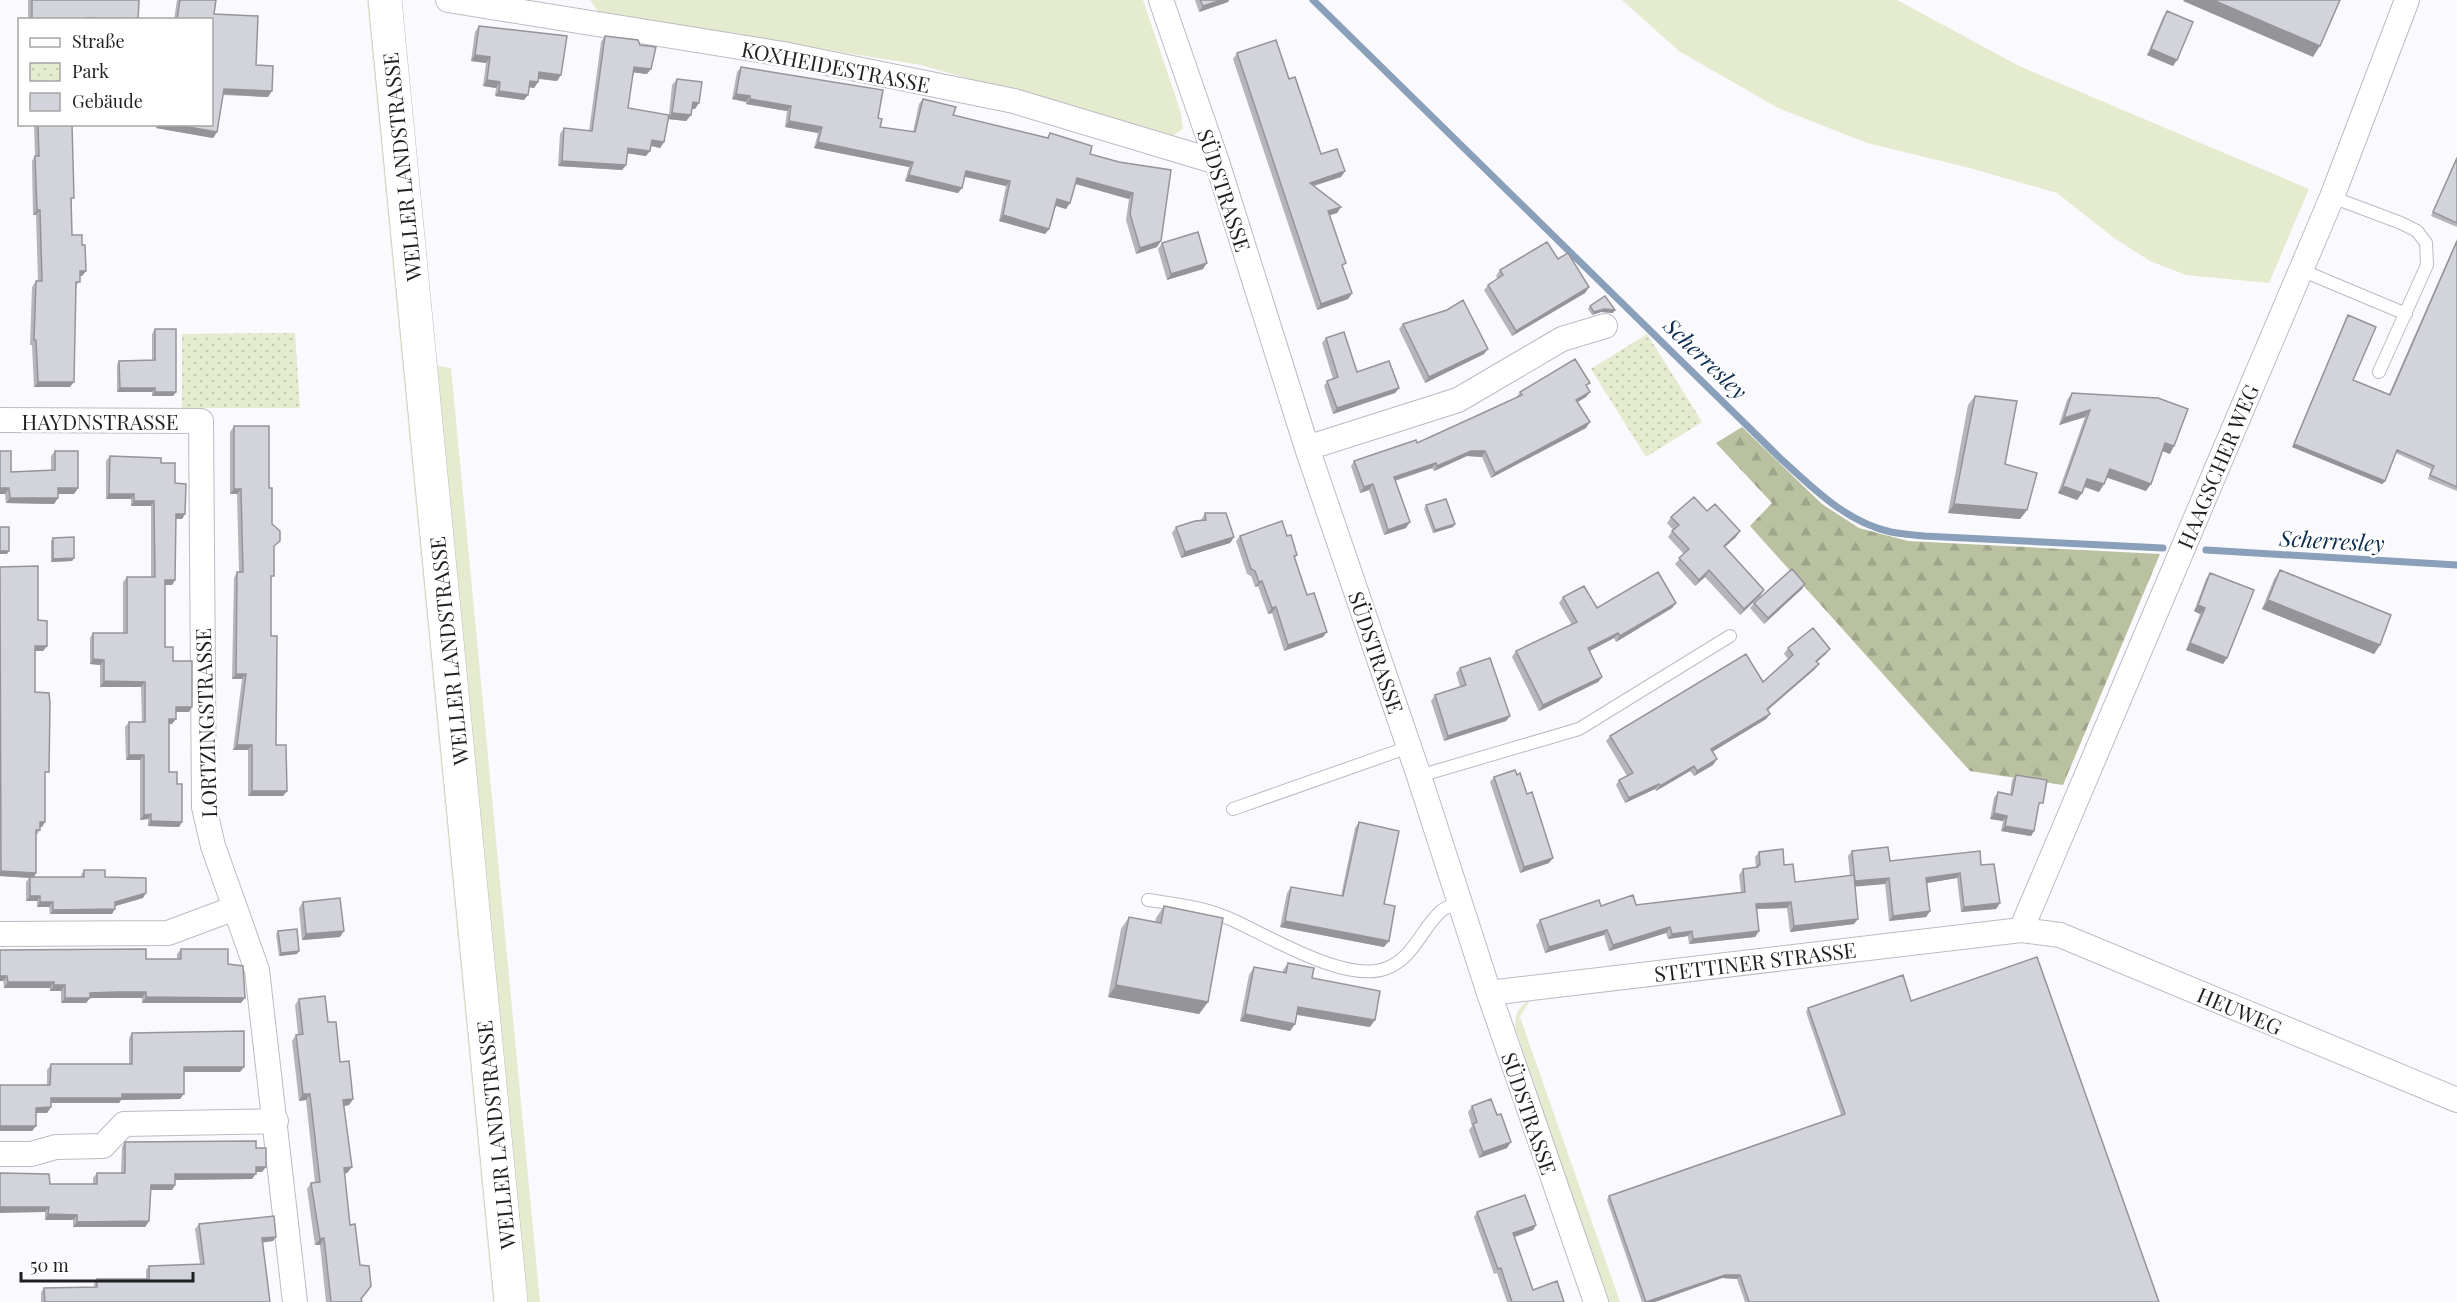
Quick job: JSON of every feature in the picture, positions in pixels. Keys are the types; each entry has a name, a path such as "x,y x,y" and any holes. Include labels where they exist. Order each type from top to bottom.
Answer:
{"main road":[{"name":"WELLER LANDSTRASSE","path":"385,0 511,1302"}],"street":[{"name":"KOXHEIDESTRASSE","path":"448,0 783,54 1014,101 1217,162"},
{"name":"SÜDSTRASSE","path":"1161,0 1217,162 1307,448 1419,776 1489,993 1596,1302"},
{"name":"HAAGSCHER WEG","path":"2021,930 2332,197 2407,0"},
{"path":"1307,448 1458,400 1562,339 1605,326"},
{"name":"HAYDNSTRASSE","path":"0,420 201,422"},
{"name":"LORTZINGSTRASSE","path":"201,422 204,807 213,846 258,970 296,1302"},
{"path":"0,934 168,933 236,908"},
{"name":"STETTINER STRASSE","path":"1489,993 2021,930"},
{"name":"HEUWEG","path":"2021,930 2060,935 2457,1100"},
{"path":"0,1154 31,1154 57,1147 103,1146 123,1124 276,1121"}],"lane":[{"path":"2332,197 2401,223 2417,231 2426,243 2427,265 2379,372"},
{"path":"2301,270 2406,314"},
{"path":"1419,776 1579,729 1730,636"},
{"path":"1233,809 1409,747"},
{"path":"1148,900 1195,907 1228,917 1287,948 1351,970 1372,972 1387,968 1403,958 1442,911 1460,902"}],"green space":[{"path":"367,0 373,0 499,1302 493,1302"},
{"path":"590,0 1143,0 1181,113 1183,129 1171,137 921,65 599,13"},
{"path":"1622,0 1897,0 2019,66 2309,189 2269,283 2186,275 2150,261 2114,238 2057,193 1966,167 1867,143 1778,108 1679,51"},
{"path":"295,333 300,408 182,408 182,334"},
{"path":"1647,334 1702,422 1646,457 1591,369"},
{"path":"432,365 451,368 540,1302 524,1302"},
{"path":"1742,427 1822,504 1859,528 1908,541 2160,554 2063,785 1970,771 1750,526 1772,503 1716,443"},
{"path":"1530,1000 1520,1017 1620,1302 1608,1302 1515,1027 1518,1011"}],"building":[{"path":"32,0 139,0 138,18 32,18"},
{"path":"180,0 216,0 214,14 258,16 256,65 273,66 272,91 224,89 217,132 182,126 213,126 213,18 177,18"},
{"path":"1200,0 1222,0 1203,6"},
{"path":"2213,0 2340,0 2320,46"},
{"path":"2167,11 2193,22 2177,60 2151,49"},
{"path":"479,26 567,36 561,75 539,72 538,82 530,81 528,95 499,91 500,82 487,80 490,57 475,55"},
{"path":"605,36 638,40 640,45 656,47 651,69 634,67 628,108 669,115 664,142 652,140 650,151 628,148 626,165 562,161 564,128 592,131"},
{"path":"1276,40 1289,79 1295,77 1321,154 1337,149 1345,171 1310,183 1341,207 1328,211 1346,263 1342,265 1352,293 1321,304 1237,53"},
{"path":"741,67 883,90 878,118 882,119 880,127 915,132 923,99 956,107 953,115 1048,138 1050,133 1092,146 1090,154 1119,162 1171,170 1161,241 1140,248 1130,214 1133,193 1077,178 1070,203 1057,199 1049,229 1003,215 1010,181 966,171 962,188 909,175 913,162 818,142 822,127 789,121 791,106 750,99 750,96 736,94"},
{"path":"677,79 702,82 699,103 693,102 691,115 672,113"},
{"path":"38,126 72,126 74,198 71,198 72,235 82,235 82,245 85,245 86,271 80,271 80,282 76,282 74,382 38,382 36,340 34,340 36,281 42,281 40,210 37,210 35,156 39,156"},
{"path":"2457,158 2457,223 2433,212"},
{"path":"1198,232 1207,263 1171,274 1162,243"},
{"path":"2457,241 2457,487 2430,475 2434,466 2397,450 2385,481 2294,444 2348,315 2376,327 2353,380 2390,395"},
{"path":"1547,242 1558,259 1568,253 1589,287 1516,331 1488,285 1503,275 1500,270"},
{"path":"1605,296 1615,310 1604,309 1594,312 1590,306"},
{"path":"1463,300 1488,349 1429,377 1403,324 1447,310"},
{"path":"155,329 176,329 176,392 155,392 155,388 120,388 119,361 155,360"},
{"path":"1344,332 1357,372 1389,361 1399,388 1337,408 1327,381 1338,377 1326,338"},
{"path":"1575,359 1590,383 1586,385 1590,392 1576,400 1590,422 1495,473 1485,451 1471,451 1437,466 1436,463 1394,477 1410,522 1388,530 1373,484 1364,487 1354,461 1416,440 1417,443 1522,395 1520,392"},
{"path":"2072,393 2158,398 2188,409 2174,446 2165,443 2151,484 2110,469 2104,484 2087,479 2082,493 2063,486 2090,410 2064,418"},
{"path":"1975,396 2017,401 2005,464 2037,473 2027,510 1954,504"},
{"path":"234,426 269,426 269,488 272,488 272,524 280,531 280,541 274,546 274,576 271,576 271,636 277,636 276,745 286,745 287,791 252,791 252,745 237,745 246,674 236,674 237,572 243,572 241,489 234,489"},
{"path":"0,451 11,451 11,472 55,470 55,451 78,451 78,488 58,488 58,498 10,498 9,488 0,488"},
{"path":"110,456 161,458 161,463 175,463 175,483 186,484 185,514 176,514 175,580 165,580 165,647 173,647 173,661 192,661 192,707 176,707 176,719 169,719 169,772 177,772 177,784 182,784 182,822 151,821 151,814 144,815 144,755 129,755 129,722 145,722 145,682 104,681 104,660 93,659 93,633 127,633 127,577 155,577 154,501 134,501 134,494 109,494"},
{"path":"1694,497 1707,511 1715,504 1740,531 1724,546 1764,590 1744,609 1709,570 1699,580 1679,558 1689,549 1672,531 1679,525 1671,517"},
{"path":"1446,499 1455,524 1435,530 1426,505"},
{"path":"1205,513 1226,513 1234,537 1185,552 1176,527 1206,520"},
{"path":"1282,521 1287,536 1291,535 1297,555 1294,556 1307,595 1314,593 1327,632 1288,645 1276,607 1272,608 1262,581 1259,582 1255,571 1251,569 1240,536"},
{"path":"0,527 9,527 9,551 0,551"},
{"path":"74,537 74,558 53,559 53,538"},
{"path":"38,566 38,620 47,621 47,646 35,646 35,692 49,693 50,703 49,772 45,772 45,822 40,822 40,830 36,830 36,873 1,871 0,567"},
{"path":"1792,569 1805,584 1768,618 1754,603"},
{"path":"2280,570 2391,615 2380,645 2268,600"},
{"path":"1658,572 1676,603 1620,636 1618,633 1588,648 1602,677 1543,705 1516,651 1577,622 1563,597 1584,586 1597,608"},
{"path":"2210,573 2254,590 2227,658 2190,643 2205,608 2198,605"},
{"path":"1813,628 1830,649 1816,661 1819,664 1767,709 1770,714 1711,749 1717,759 1697,771 1694,766 1660,786 1659,784 1629,798 1619,780 1633,773 1610,736 1746,654 1763,682 1793,655 1788,648"},
{"path":"1490,658 1510,716 1448,736 1435,695 1466,685 1460,668"},
{"path":"1515,770 1517,775 1520,773 1527,794 1532,792 1553,858 1524,867 1494,777"},
{"path":"2016,775 2047,780 2043,803 2039,803 2034,831 2005,826 2007,816 1994,813 1998,792 2012,795"},
{"path":"1359,822 1399,831 1384,904 1395,906 1389,941 1285,921 1291,887 1343,896"},
{"path":"1888,847 1890,861 1980,851 1981,865 1994,864 2000,903 1964,907 1960,873 1926,878 1930,911 1893,916 1889,878 1855,881 1852,851"},
{"path":"1783,849 1784,865 1793,864 1795,882 1854,875 1858,919 1794,926 1791,902 1756,904 1759,931 1693,939 1692,931 1672,934 1670,927 1613,945 1607,930 1549,947 1540,920 1599,900 1601,906 1633,895 1636,905 1745,892 1743,869 1760,865 1759,852"},
{"path":"84,870 105,870 105,877 146,878 146,893 115,902 115,909 53,910 53,902 40,902 40,896 30,896 30,877 84,877"},
{"path":"340,898 344,931 306,934 303,902"},
{"path":"1164,906 1223,918 1208,1002 1116,985 1129,917 1161,923"},
{"path":"297,929 299,951 281,953 278,931"},
{"path":"146,949 146,959 181,959 181,949 228,949 228,964 243,966 245,998 146,997 146,992 118,992 90,993 90,998 65,998 65,985 54,985 54,982 8,982 7,976 0,976 0,950"},
{"path":"2037,957 2159,1302 1749,1302 1740,1275 1725,1275 1646,1302 1609,1196 1845,1114 1808,1008 1903,975 1911,1001"},
{"path":"1288,963 1314,968 1312,978 1380,991 1375,1020 1298,1007 1295,1024 1245,1014 1254,967 1286,973"},
{"path":"325,996 328,1022 336,1022 340,1062 349,1061 353,1099 343,1100 352,1167 344,1168 350,1225 355,1224 360,1265 369,1266 371,1286 361,1299 362,1302 331,1302 324,1238 320,1239 311,1183 320,1182 310,1094 303,1094 296,1035 303,1034 299,999"},
{"path":"244,1031 244,1067 184,1067 184,1094 122,1094 122,1098 51,1098 51,1107 36,1108 36,1126 0,1126 0,1085 50,1085 51,1064 132,1064 132,1033"},
{"path":"1491,1099 1497,1115 1501,1114 1511,1142 1483,1152 1473,1124 1477,1122 1472,1106"},
{"path":"256,1141 256,1148 266,1148 266,1167 256,1167 256,1174 175,1174 175,1185 151,1185 149,1221 77,1222 77,1215 48,1214 49,1207 0,1207 0,1173 49,1174 50,1184 97,1184 97,1173 125,1173 125,1142"},
{"path":"1525,1195 1536,1225 1513,1233 1533,1290 1557,1281 1564,1302 1512,1302 1501,1268 1498,1269 1477,1212"},
{"path":"274,1216 276,1237 262,1238 270,1302 45,1302 44,1288 97,1287 97,1279 149,1279 149,1266 204,1264 199,1224"}],"waterway":[{"name":"Scherresley","path":"1313,0 1780,458 1818,492 1845,512 1891,532 1924,536 2163,548"},
{"name":"Scherresley","path":"2206,550 2457,565"}]}
